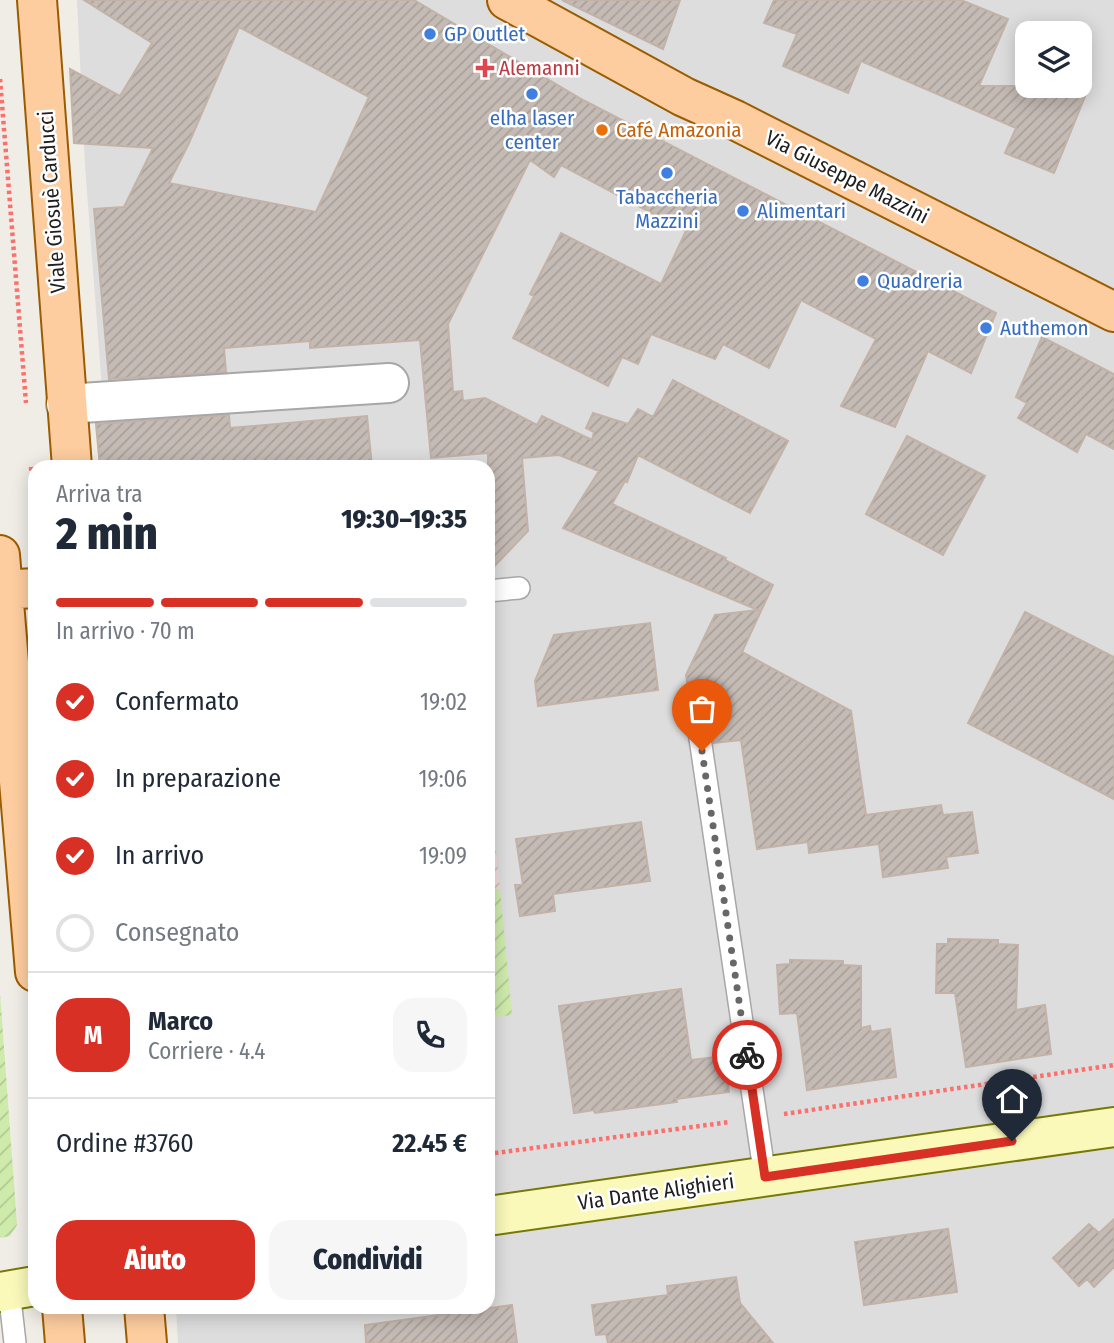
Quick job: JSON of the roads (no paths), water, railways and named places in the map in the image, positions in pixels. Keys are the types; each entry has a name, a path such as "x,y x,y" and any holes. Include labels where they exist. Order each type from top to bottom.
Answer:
{"main road":[{"name":"Viale Giosuè Carducci","path":"37,0 71,460"},
{"name":"Via Giuseppe Mazzini","path":"507,0 684,97 736,120 1114,312"},
{"path":"9,581 28,867"},
{"path":"63,1314 65,1343"},
{"path":"145,1314 147,1343"}],"street":[{"path":"66,404 389,383"},
{"name":"Via Dante Alighieri","path":"495,1215 1114,1127"}],"lane":[{"path":"495,590 519,588"},
{"path":"698,725 765,1177"},
{"path":"15,1289 15,1343"}],"place":[{"name":"GP Outlet","path":"430,34"},
{"name":"Alemanni","path":"485,68"},
{"name":"elha laser center","path":"532,94"},
{"name":"Café Amazonia","path":"602,130"},
{"name":"Tabaccheria Mazzini","path":"667,173"},
{"name":"Alimentari","path":"743,211"},
{"name":"Quadreria","path":"863,281"},
{"name":"Authemon","path":"986,328"}]}
